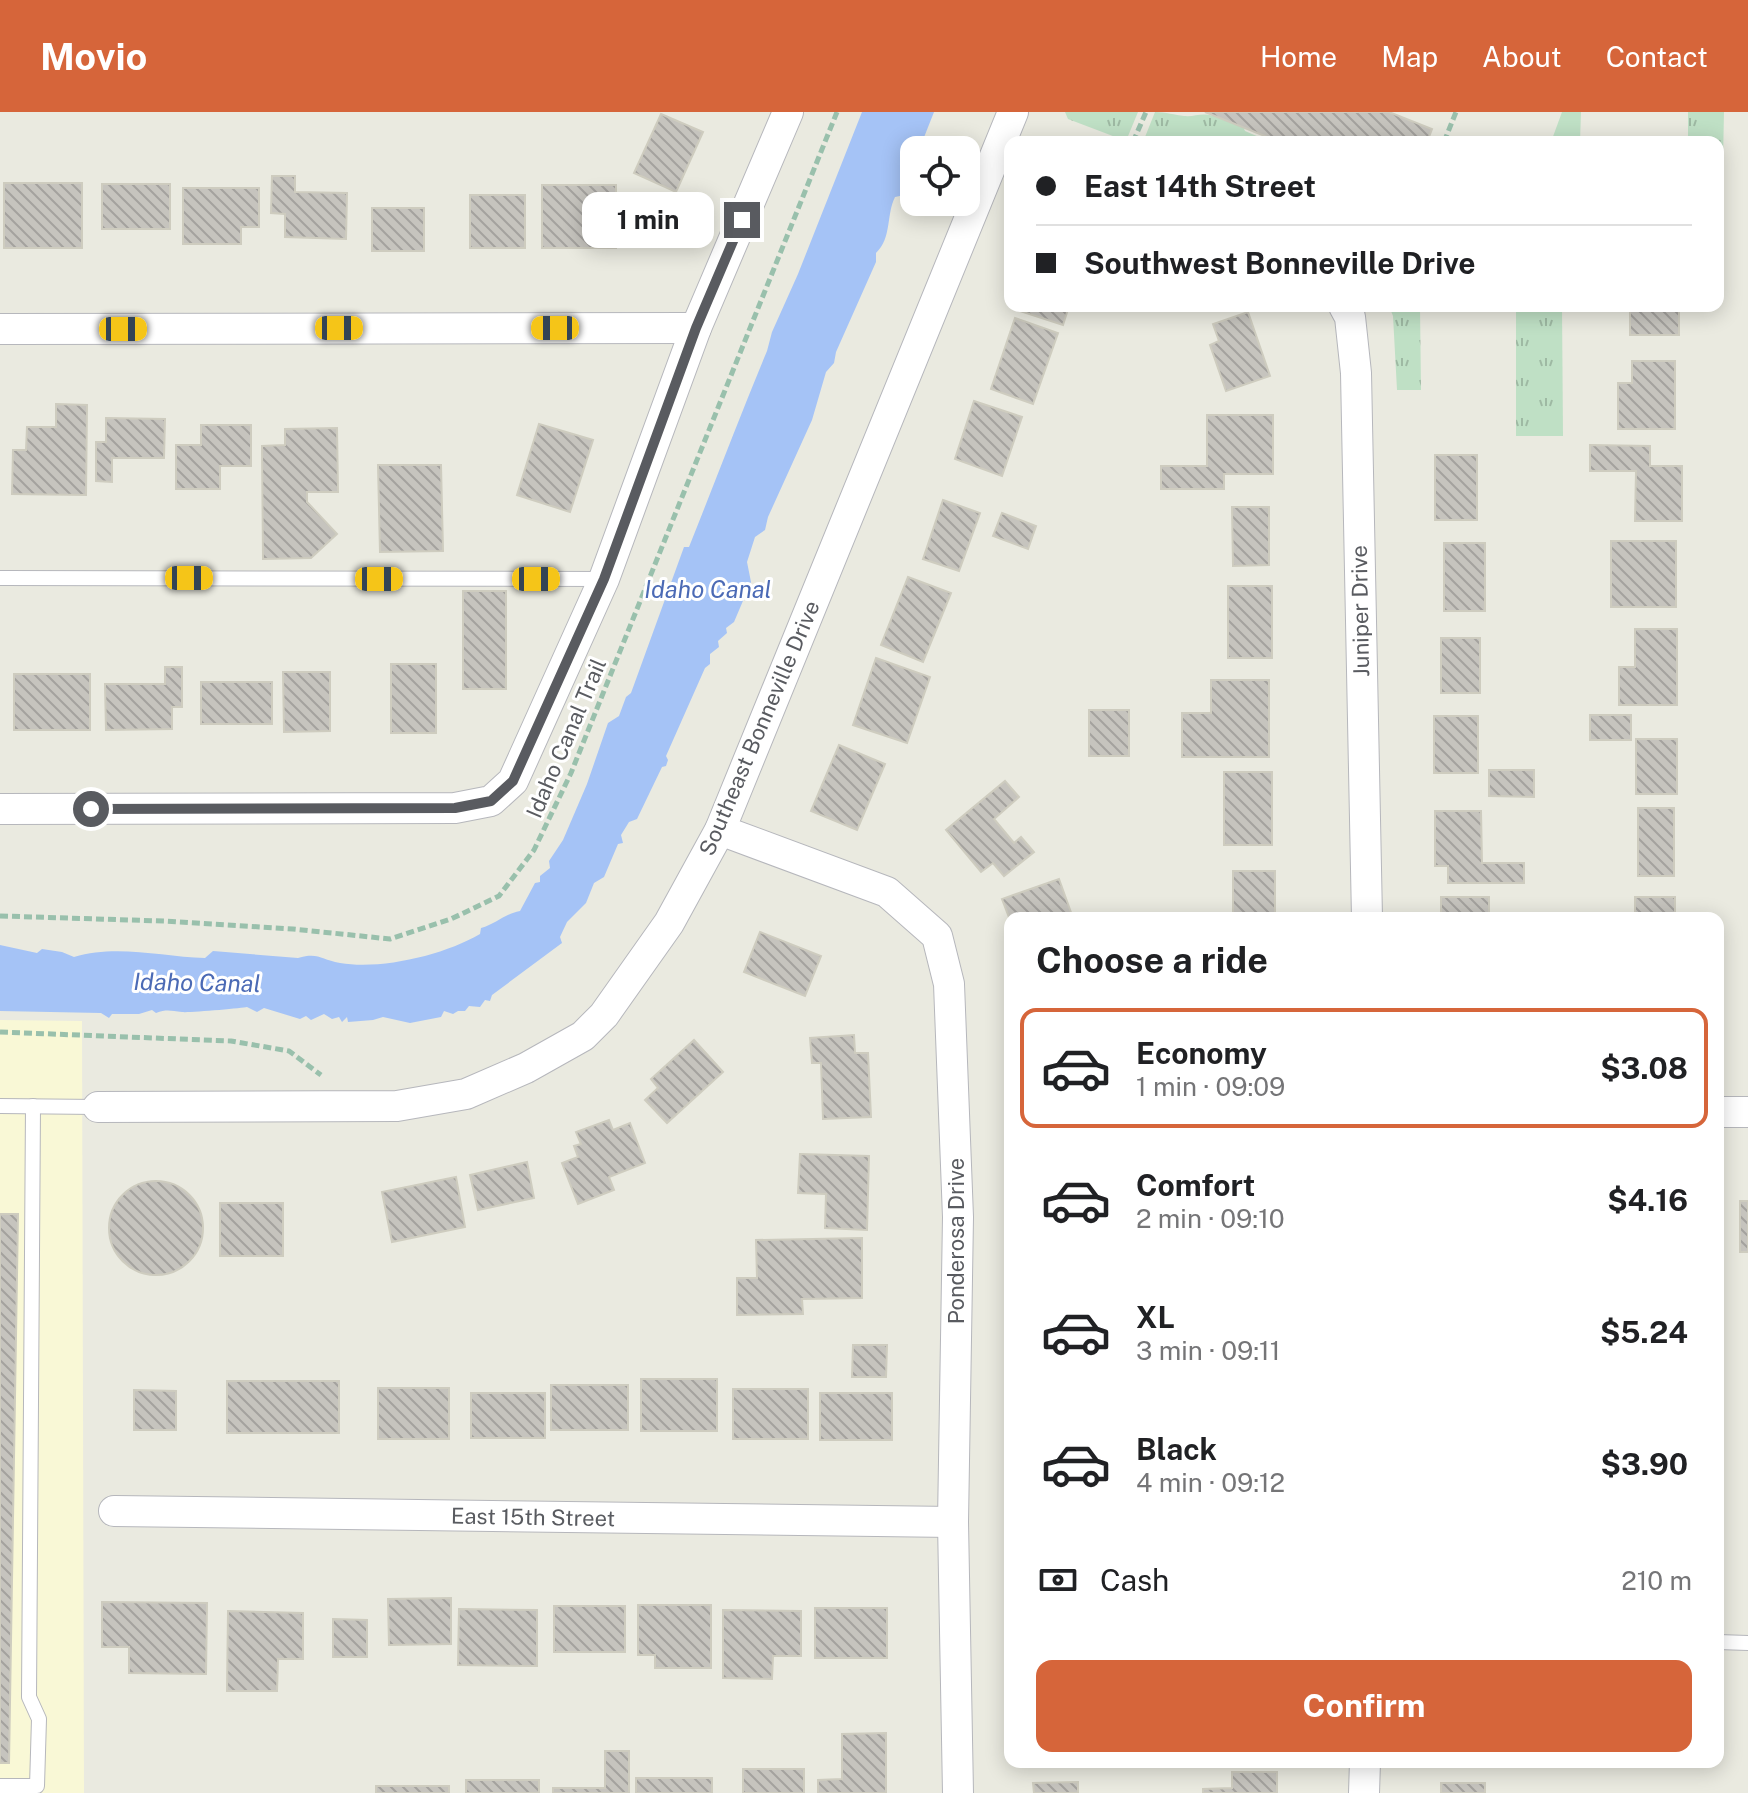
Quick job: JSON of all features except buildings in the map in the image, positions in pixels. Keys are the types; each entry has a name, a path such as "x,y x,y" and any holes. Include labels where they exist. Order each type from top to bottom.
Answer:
{"street":[{"path":"0,809 455,808 491,801 513,781 604,579 696,328 788,112"},
{"name":"Southeast Bonneville Drive","path":"1007,136 1013,112"},
{"name":"Southeast Bonneville Drive","path":"98,1107 397,1106 466,1094 526,1068 583,1036 604,1015 669,923 720,830 1004,147"},
{"name":"Juniper Drive","path":"1347,312 1356,373 1367,912"},
{"path":"0,329 696,328"},
{"name":"Ponderosa Drive","path":"720,830 887,892 937,936 949,984 958,1217 953,1522 958,1793"},
{"path":"1724,1112 1748,1112"},
{"name":"East 15th Street","path":"114,1511 953,1522"},
{"path":"1364,1793 1365,1768"}],"lane":[{"path":"0,578 604,579"},
{"path":"0,1106 98,1107"},
{"path":"0,1786 37,1786 39,1719 29,1697 33,1106"},
{"path":"1724,1642 1748,1643"}],"path":[{"name":"Idaho Canal Trail","path":"0,916 164,921 390,939 451,919 499,896 534,850 571,773 837,112"},
{"path":"1136,136 1146,112"},
{"path":"1446,136 1456,112"},
{"path":"0,1032 231,1041 289,1051 364,1106"}],"shaded area":[{"path":"0,1020 82,1021 84,1793 0,1793"}],"green space":[{"path":"1065,112 1138,112 1128,136 1113,136 1068,119"},
{"path":"1155,112 1213,116 1216,112 1241,122 1245,131 1257,136 1145,136"},
{"path":"1562,112 1581,112 1580,136 1553,136"},
{"path":"1688,112 1724,112 1724,136 1688,136"},
{"path":"1391,312 1420,312 1421,390 1397,390"},
{"path":"1516,312 1562,312 1563,436 1516,436"}],"water":[{"name":"Idaho Canal","path":"862,112 934,112 925,136 900,136 900,196 895,197 887,233 876,253 876,262 834,363 826,372 812,420 765,530 755,537 747,562 751,582 734,622 718,641 719,647 710,654 710,664 705,668 666,756 666,766 662,767 637,819 629,822 621,835 623,843 618,844 604,877 594,883 586,903 567,922 560,937 562,943 492,995 490,1001 485,1000 480,1007 469,1006 465,1011 453,1014 444,1011 441,1017 410,1023 383,1017 348,1022 347,1017 342,1022 339,1017 332,1019 324,1014 311,1020 306,1016 300,1019 264,1008 257,1012 247,1007 156,1013 152,1010 139,1014 112,1014 109,1018 101,1013 0,1011 0,945 37,953 42,949 62,952 74,957 123,951 205,958 213,951 298,958 316,956 340,963 375,964 412,959 449,948 480,934 481,928 520,911 535,883 540,882 540,876 550,868 549,861 563,840 587,784 608,723 619,716 626,697 631,693 684,547 689,547 772,332"}],"route":[{"path":"91,809 455,808 491,801 513,781 604,579 696,328 742,220"}]}
